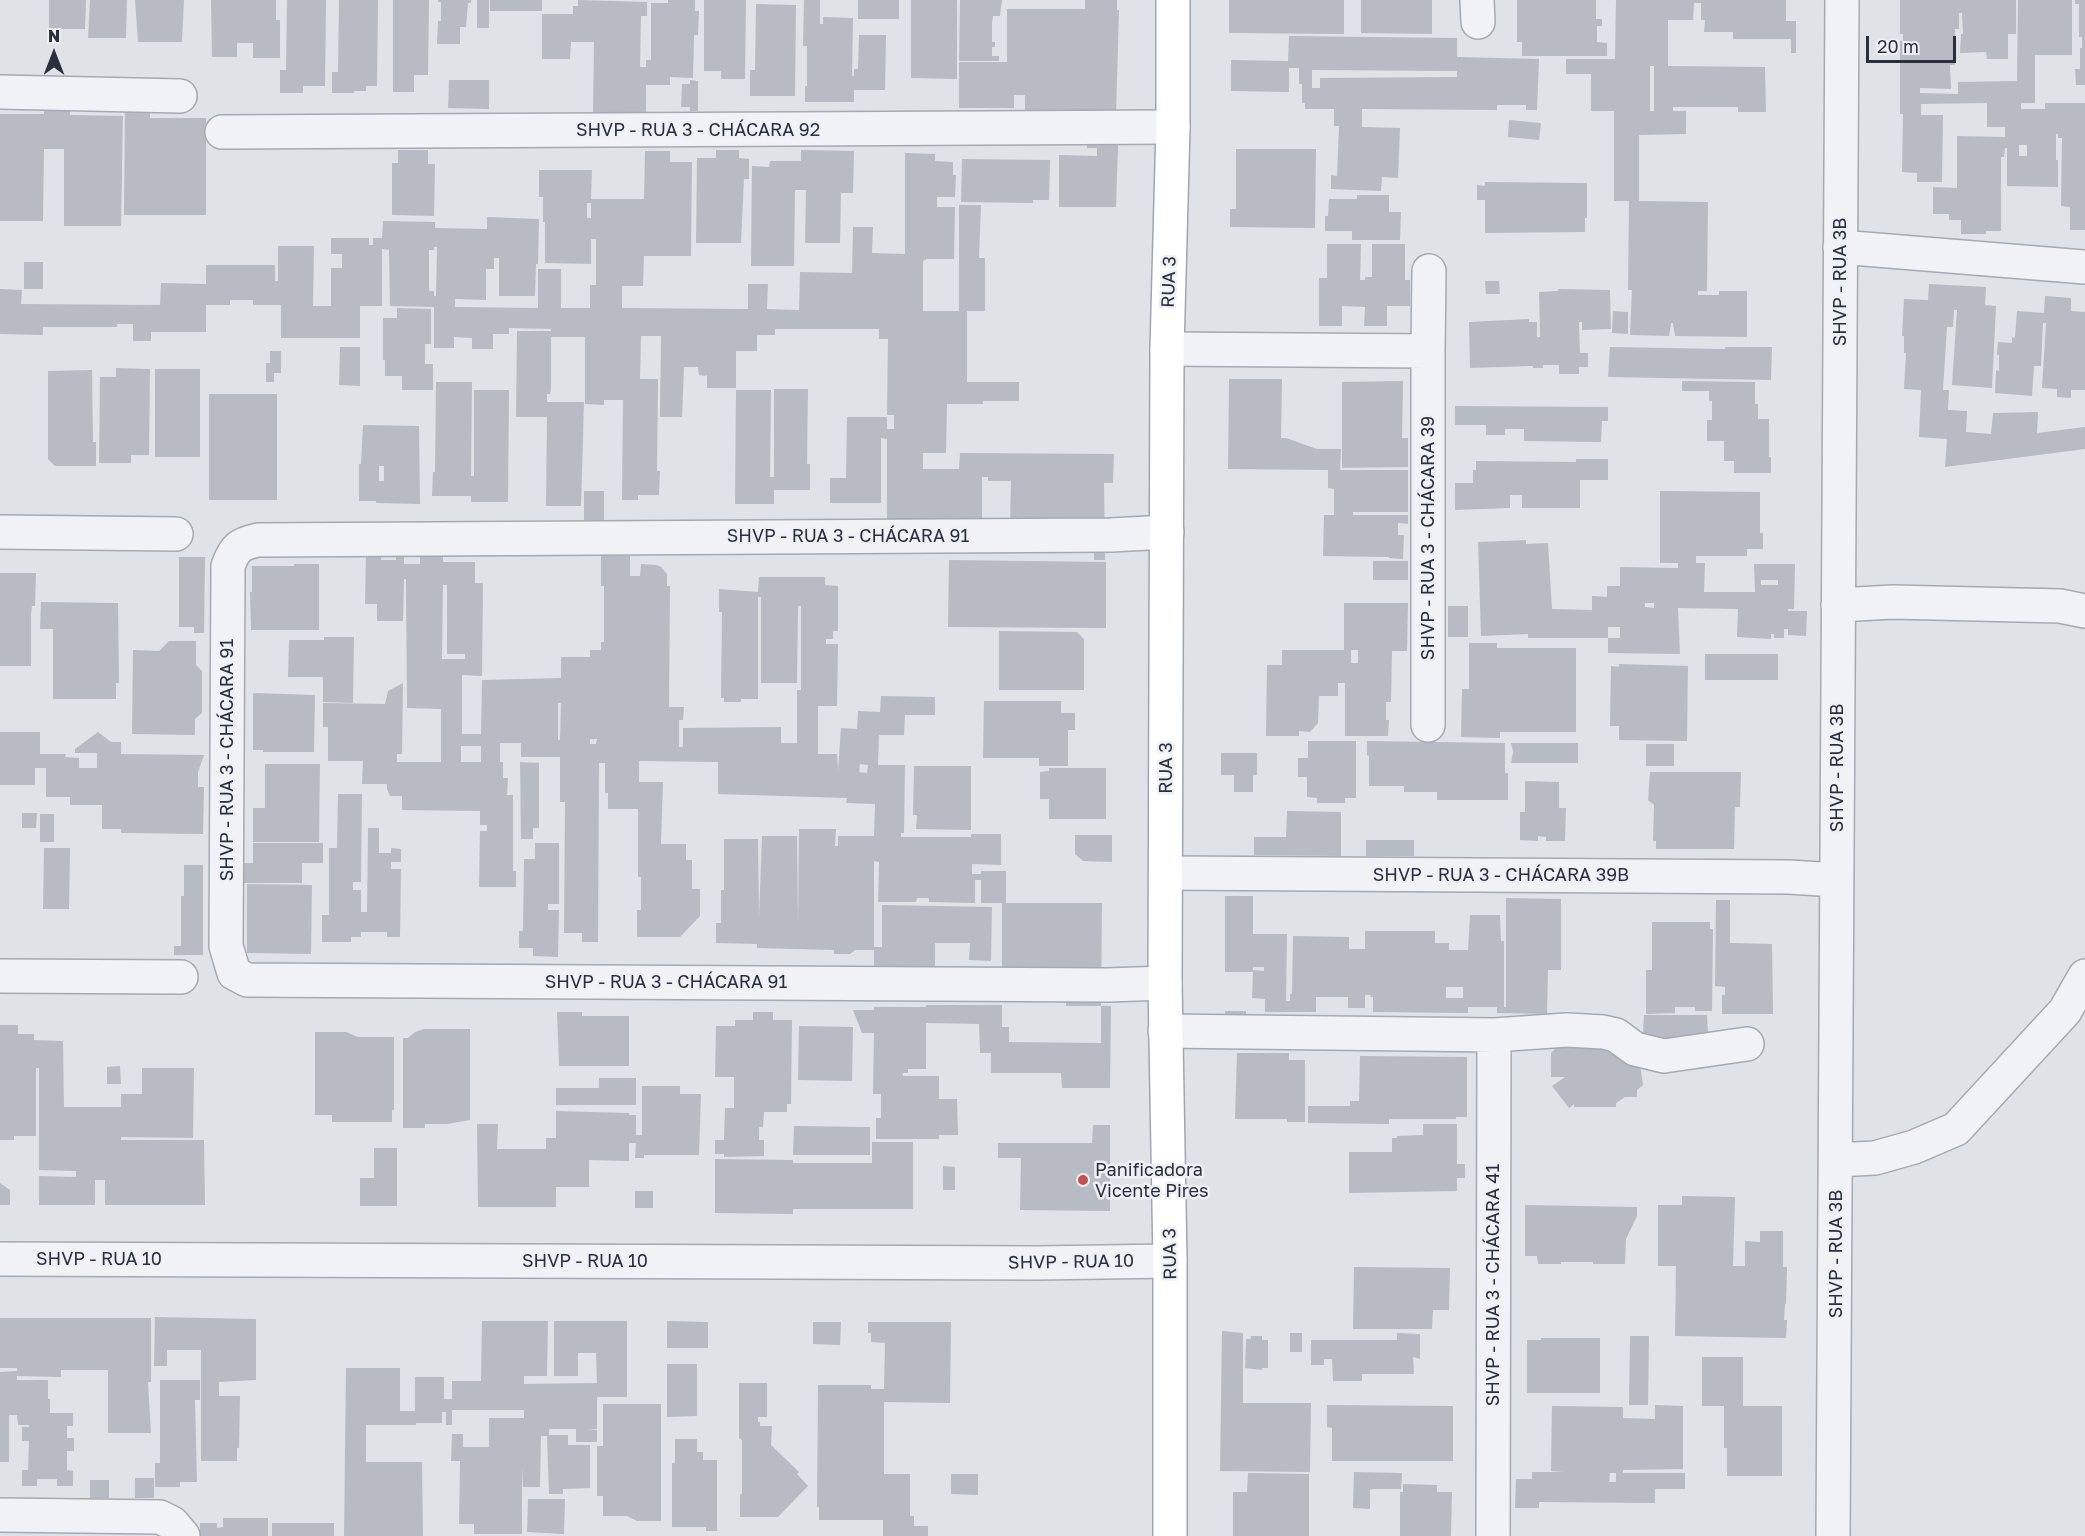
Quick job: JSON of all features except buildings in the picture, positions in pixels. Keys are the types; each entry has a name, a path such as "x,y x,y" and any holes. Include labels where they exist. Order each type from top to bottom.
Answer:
{"main road":[{"name":"RUA 3","path":"1170,1536 1170,1261 1165,983 1167,349 1173,127 1173,0"}],"street":[{"name":"SHVP - RUA 3B","path":"1833,1536 1842,0"},
{"path":"0,92 180,96"},
{"name":"SHVP - RUA 3 - CHÁCARA 92","path":"222,132 1173,127"},
{"path":"1840,247 2085,267"},
{"name":"SHVP - RUA 3 - CHÁCARA 39","path":"1428,725 1429,271"},
{"path":"1167,349 1428,351"},
{"path":"0,532 176,534"},
{"name":"SHVP - RUA 3 - CHÁCARA 91","path":"1165,983 1096,985 247,980 234,973 226,946 228,566 233,553 243,543 258,540 1099,535 1167,532"},
{"path":"1838,605 1905,603 2060,606 2085,611"},
{"name":"SHVP - RUA 3 - CHÁCARA 39B","path":"1166,873 1778,877 1836,880"},
{"path":"0,976 182,977"},
{"path":"1836,1160 1875,1158 1914,1147 1956,1129 2065,1011 2085,976"},
{"path":"1165,1031 1494,1035 1567,1030 1616,1035 1635,1049 1664,1056 1747,1044"},
{"name":"SHVP - RUA 3 - CHÁCARA 41","path":"1493,1536 1494,1035"},
{"name":"SHVP - RUA 10","path":"0,1259 1037,1263 1170,1261"},
{"path":"0,1515 160,1517 172,1523 183,1536"}],"place":[{"name":"Panificadora Vicente Pires","path":"1083,1180"}]}
